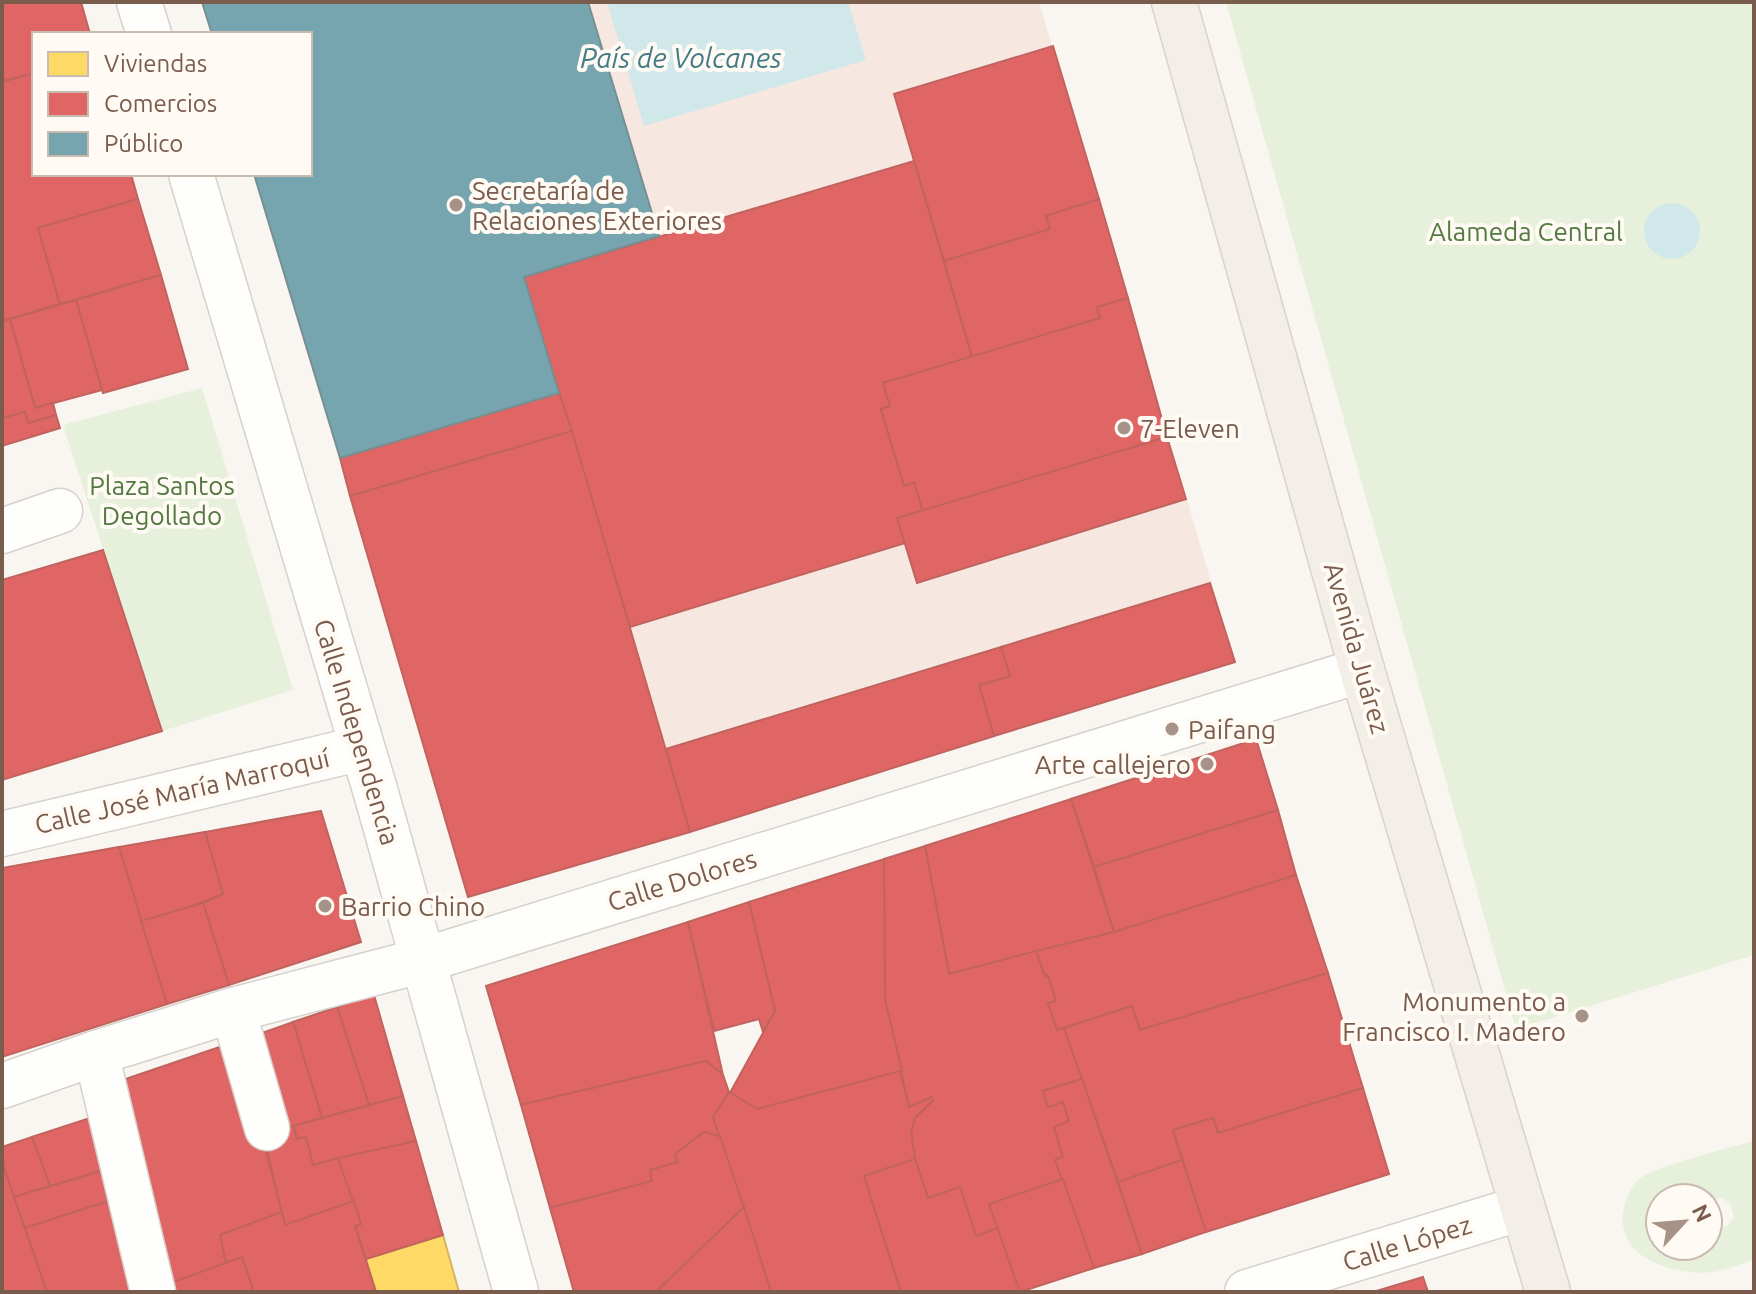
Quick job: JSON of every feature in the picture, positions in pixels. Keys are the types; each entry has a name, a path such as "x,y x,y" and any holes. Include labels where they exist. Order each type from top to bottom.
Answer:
{"main road":[{"name":"Avenida Juárez","path":"1174,2 1362,670 1548,1292"}],"street":[{"path":"139,2 148,32"},
{"name":"Calle Independencia","path":"192,176 424,960 516,1292"},
{"path":"2,531 60,511"},
{"name":"Calle Dolores","path":"2,1086 233,1010 424,960 1362,670"},
{"name":"Calle José María Marroquí","path":"2,834 362,748"},
{"path":"233,1010 267,1128"},
{"path":"96,1053 153,1292"},
{"name":"Calle López","path":"1247,1292 1522,1208"}],"shaded area":[{"path":"202,2 1039,2 1235,662 690,832 468,897 350,496 572,431 558,393 340,458 255,176 312,176 312,32 211,32"}],"green space":[{"name":"Alameda Central","path":"1226,2 1754,2 1754,955 1516,1029"},
{"name":"Plaza Santos Degollado","path":"202,388 293,690 162,731 63,425"},
{"path":"1754,1141 1754,1260 1718,1271 1698,1272 1682,1271 1654,1262 1724,1262 1724,1227 1734,1217 1730,1203 1724,1200 1724,1182 1644,1182 1644,1256 1629,1242 1623,1213 1635,1183 1660,1169"}],"water":[{"name":"País de Volcanes","path":"607,2 848,2 866,60 644,126"},
{"path":"1672,203 1692,211 1700,231 1692,251 1672,259 1652,251 1644,231 1652,211"}],"building: Viviendas":[{"path":"443,1235 459,1292 376,1292 366,1259"}],"building: Comercios":[{"path":"2,2 81,2 89,32 32,32 32,74 4,81"},
{"path":"1053,46 1099,199 1046,216 1050,229 944,261 894,94"},
{"path":"32,74 32,176 132,176 138,199 38,228 60,304 2,321 2,82"},
{"path":"914,161 972,357 883,383 890,406 881,409 904,486 914,482 923,511 897,518 905,543 630,627 524,277"},
{"path":"138,199 161,275 60,304 38,228"},
{"path":"1099,199 1128,298 1097,307 1100,318 972,357 944,261 1050,229 1046,216"},
{"path":"161,275 188,369 103,393 76,300"},
{"path":"1128,298 1167,437 923,511 914,482 904,486 881,409 890,406 883,383 1100,318 1097,307"},
{"path":"76,300 102,390 35,408 10,319"},
{"path":"10,319 35,408 53,403 56,415 28,423 25,412 2,418 2,321"},
{"path":"559,393 572,431 350,496 340,458"},
{"path":"25,412 28,423 56,415 60,428 2,446 2,418"},
{"path":"572,431 690,832 468,897 350,496"},
{"path":"1167,437 1186,499 917,583 897,518"},
{"path":"103,550 162,731 2,780 2,580"},
{"path":"1210,583 1235,662 994,736 979,685 1010,676 1001,647"},
{"path":"1001,647 1010,676 979,685 994,736 690,832 666,749"},
{"path":"1256,739 1278,810 1094,867 1071,799"},
{"path":"1071,799 1114,932 949,974 925,846"},
{"path":"1278,810 1296,875 1114,932 1094,867"},
{"path":"321,811 361,942 229,985 203,903 223,894 205,832"},
{"path":"205,832 223,894 169,915 141,921 119,847"},
{"path":"925,846 949,974 1036,951 1056,1001 1048,1003 1057,1030 1064,1028 1082,1079 1043,1091 1048,1107 1063,1102 1069,1121 1054,1127 1063,1157 1055,1160 1063,1179 989,1204 998,1228 976,1236 960,1187 928,1198 915,1159 911,1132 915,1118 933,1100 932,1097 909,1107 885,1000 884,859"},
{"path":"119,847 167,1004 2,1057 2,868"},
{"path":"884,859 885,1000 902,1071 757,1109 730,1093 775,1011 749,902"},
{"path":"1296,875 1328,973 1140,1030 1132,1006 1057,1030 1048,1003 1056,1001 1036,951 1114,932"},
{"path":"749,902 775,1011 763,1032 759,1019 714,1031 688,922"},
{"path":"203,903 229,985 167,1004 141,921"},
{"path":"688,922 723,1075 706,1061 521,1105 486,986"},
{"path":"1328,973 1363,1088 1218,1133 1213,1118 1173,1130 1182,1160 1118,1182 1064,1028 1132,1006 1140,1030"},
{"path":"374,995 403,1096 369,1105 337,1007"},
{"path":"337,1007 369,1105 322,1118 293,1022"},
{"path":"293,1022 322,1118 274,1131 245,1039"},
{"path":"237,1041 282,1212 220,1235 226,1263 165,1285 117,1082"},
{"path":"706,1061 723,1075 729,1092 713,1117 720,1136 704,1132 675,1154 678,1162 650,1170 652,1181 550,1208 521,1105"},
{"path":"900,1071 909,1107 932,1097 933,1100 915,1118 911,1132 915,1159 864,1176 901,1292 771,1292 713,1117 729,1092 757,1109"},
{"path":"1082,1079 1142,1254 1094,1268 1055,1160 1063,1157 1054,1127 1069,1121 1063,1102 1048,1107 1043,1091"},
{"path":"1363,1088 1389,1174 1206,1232 1173,1130 1213,1118 1218,1133"},
{"path":"403,1096 416,1141 313,1165 306,1137 297,1139 293,1126"},
{"path":"96,1116 108,1169 50,1186 32,1137"},
{"path":"293,1126 297,1139 306,1137 313,1165 338,1158 354,1201 285,1225 263,1135"},
{"path":"704,1132 720,1136 744,1207 656,1292 574,1292 550,1208 652,1181 650,1170 678,1162 675,1154"},
{"path":"32,1137 50,1186 14,1197 2,1162 2,1147"},
{"path":"416,1141 443,1235 366,1259 355,1226 361,1224 338,1158"},
{"path":"915,1159 928,1198 960,1187 976,1236 998,1228 1020,1292 901,1292 864,1176"},
{"path":"1182,1160 1206,1232 1142,1254 1118,1182"},
{"path":"2,1162 14,1197 47,1292 2,1292"},
{"path":"108,1169 115,1199 25,1228 14,1197"},
{"path":"1063,1179 1094,1268 1020,1292 989,1204"},
{"path":"115,1199 137,1292 47,1292 25,1228"},
{"path":"354,1201 361,1224 355,1226 376,1292 254,1292 242,1257 226,1263 220,1235 282,1212 285,1225"},
{"path":"744,1207 771,1292 656,1292"},
{"path":"242,1257 254,1292 167,1292 165,1285"},
{"path":"1423,1277 1428,1292 1373,1292"}],"building: Público":[{"name":"Secretaría de Relaciones Exteriores","path":"202,2 588,2 659,236 524,277 559,393 340,458 255,176 312,176 312,32 211,32"}],"place":[{"name":"Secretaría de Relaciones Exteriores","path":"456,205"},
{"name":"7-Eleven","path":"1124,428"},
{"name":"Paifang","path":"1172,729"},
{"name":"Arte callejero","path":"1207,764"},
{"name":"Barrio Chino","path":"325,906"},
{"name":"Monumento a Francisco I. Madero","path":"1582,1016"}]}
